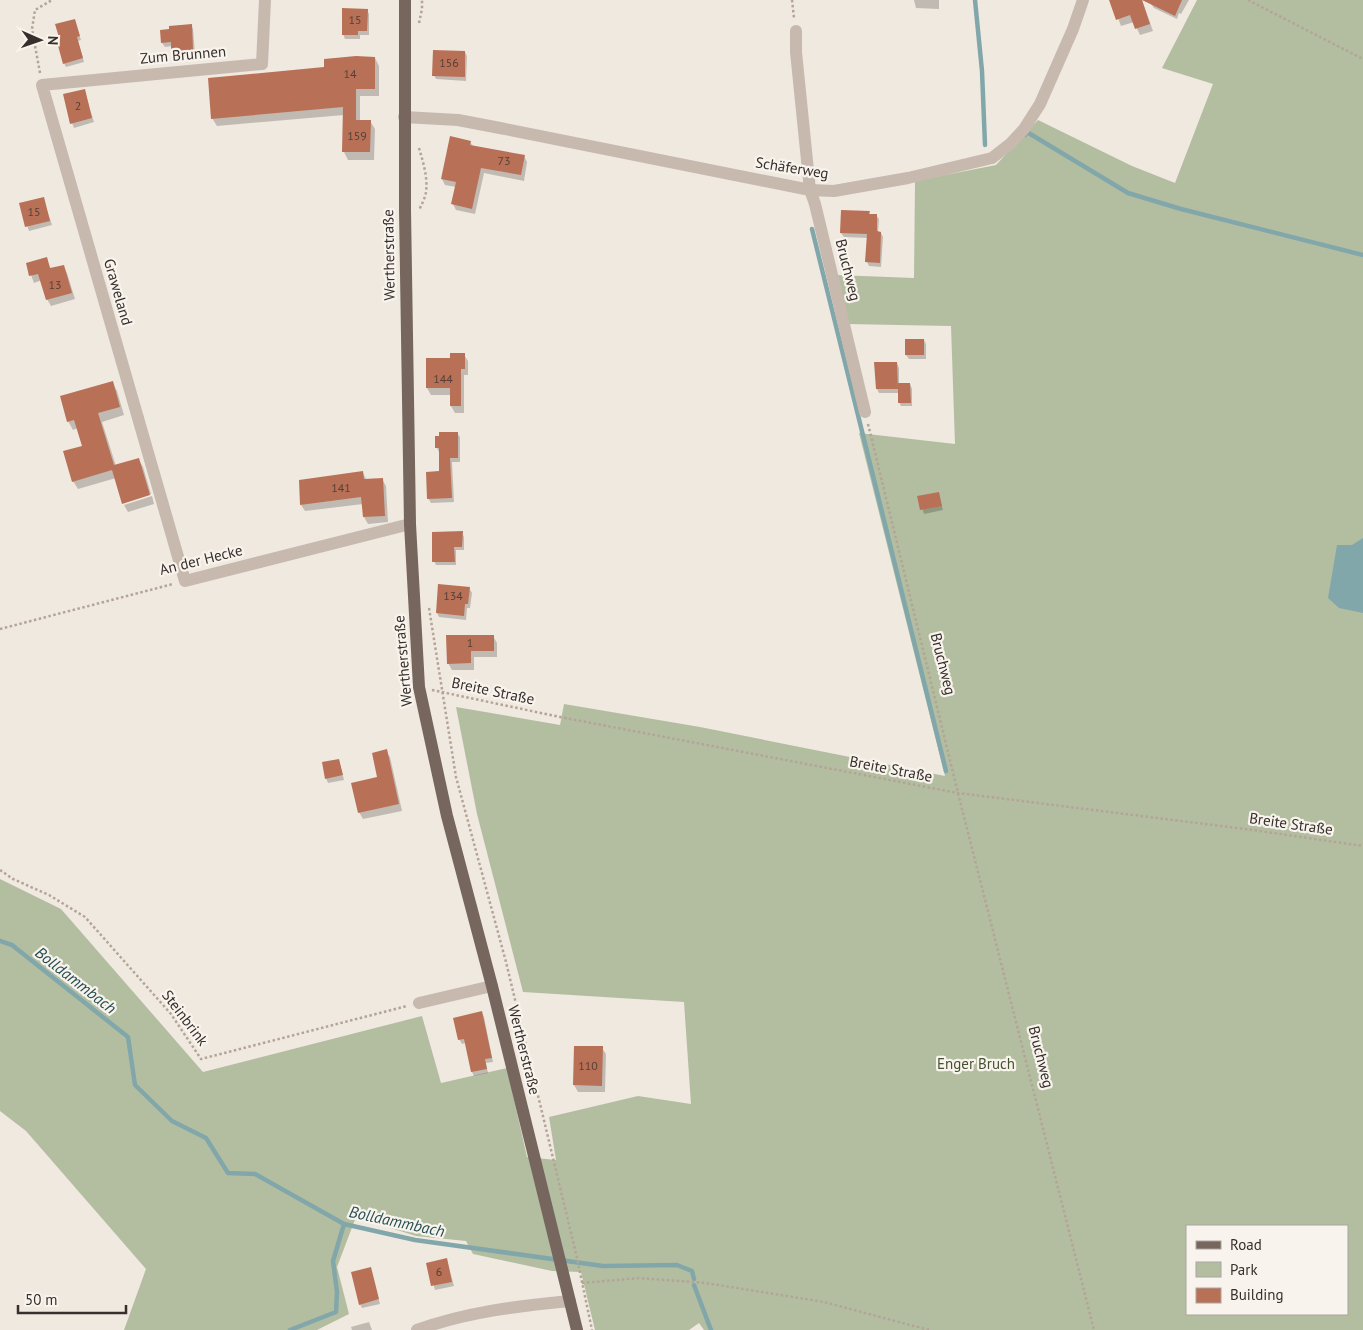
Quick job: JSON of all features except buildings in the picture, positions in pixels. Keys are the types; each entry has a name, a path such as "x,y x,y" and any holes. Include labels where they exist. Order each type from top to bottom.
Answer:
{"main road":[{"name":"Wertherstraße","path":"405,0 404,116 410,524 419,687 447,816 492,986 577,1330"}],"street":[{"name":"Zum Brunnen","path":"42,85 262,64 266,0"},
{"name":"Schäferweg","path":"404,116 458,120 810,190 834,191 915,176 992,158 1024,130 1040,104 1073,30 1083,0"},
{"name":"Bruchweg","path":"796,31 796,52 810,190 865,412"},
{"name":"Graweland","path":"42,85 184,581"},
{"name":"An der Hecke","path":"184,581 410,524"},
{"path":"419,1004 492,986"},
{"path":"417,1330 483,1312 570,1301"}],"path":[{"path":"42,85 32,29 35,10 52,0"},
{"path":"792,0 796,31"},
{"path":"1248,0 1363,59"},
{"path":"418,146 425,166 427,181 426,193 418,217"},
{"name":"Bruchweg","path":"865,412 958,793 1094,1330"},
{"name":"An der Hecke","path":"0,629 184,581"},
{"path":"429,607 456,777 506,962 577,1258 592,1330"},
{"name":"Breite Straße","path":"419,687 560,717 958,793 1253,830 1363,846"},
{"name":"Steinbrink","path":"0,870 13,879 49,895 85,917 171,1014 201,1059 419,1004"},
{"path":"582,1284 639,1278 706,1282 824,1302 929,1330"}],"green space":[{"name":"Enger Bruch","path":"1197,0 1363,0 1363,1330 704,1330 699,1323 689,1330 595,1330 581,1272 552,1271 473,1254 466,1241 416,1236 356,1217 337,1267 349,1314 317,1330 124,1330 146,1269 26,1131 0,1111 0,879 61,909 203,1072 422,1016 441,1083 507,1068 527,1157 556,1160 549,1117 638,1096 691,1104 684,1002 523,992 477,814 456,707 560,725 564,704 700,727 945,776 859,433 955,444 951,326 847,324 836,275 914,278 915,181 996,165 1038,120 1132,166 1175,183 1213,84 1162,68"}],"water":[{"path":"1363,538 1363,613 1339,608 1328,598 1337,545 1352,545"}],"waterway":[{"path":"975,0 982,71 985,145"},
{"path":"1025,135 1027,132 1128,193 1181,209 1363,255"},
{"path":"812,229 946,771"},
{"name":"Bolldammbach","path":"0,941 12,945 128,1037 135,1085 172,1121 206,1138 228,1173 255,1174 344,1224 415,1240 603,1266 677,1265 692,1271 694,1279"},
{"path":"290,1330 336,1312 337,1292 333,1261 344,1224"},
{"name":"Bolldammbach","path":"694,1285 711,1330"}]}
